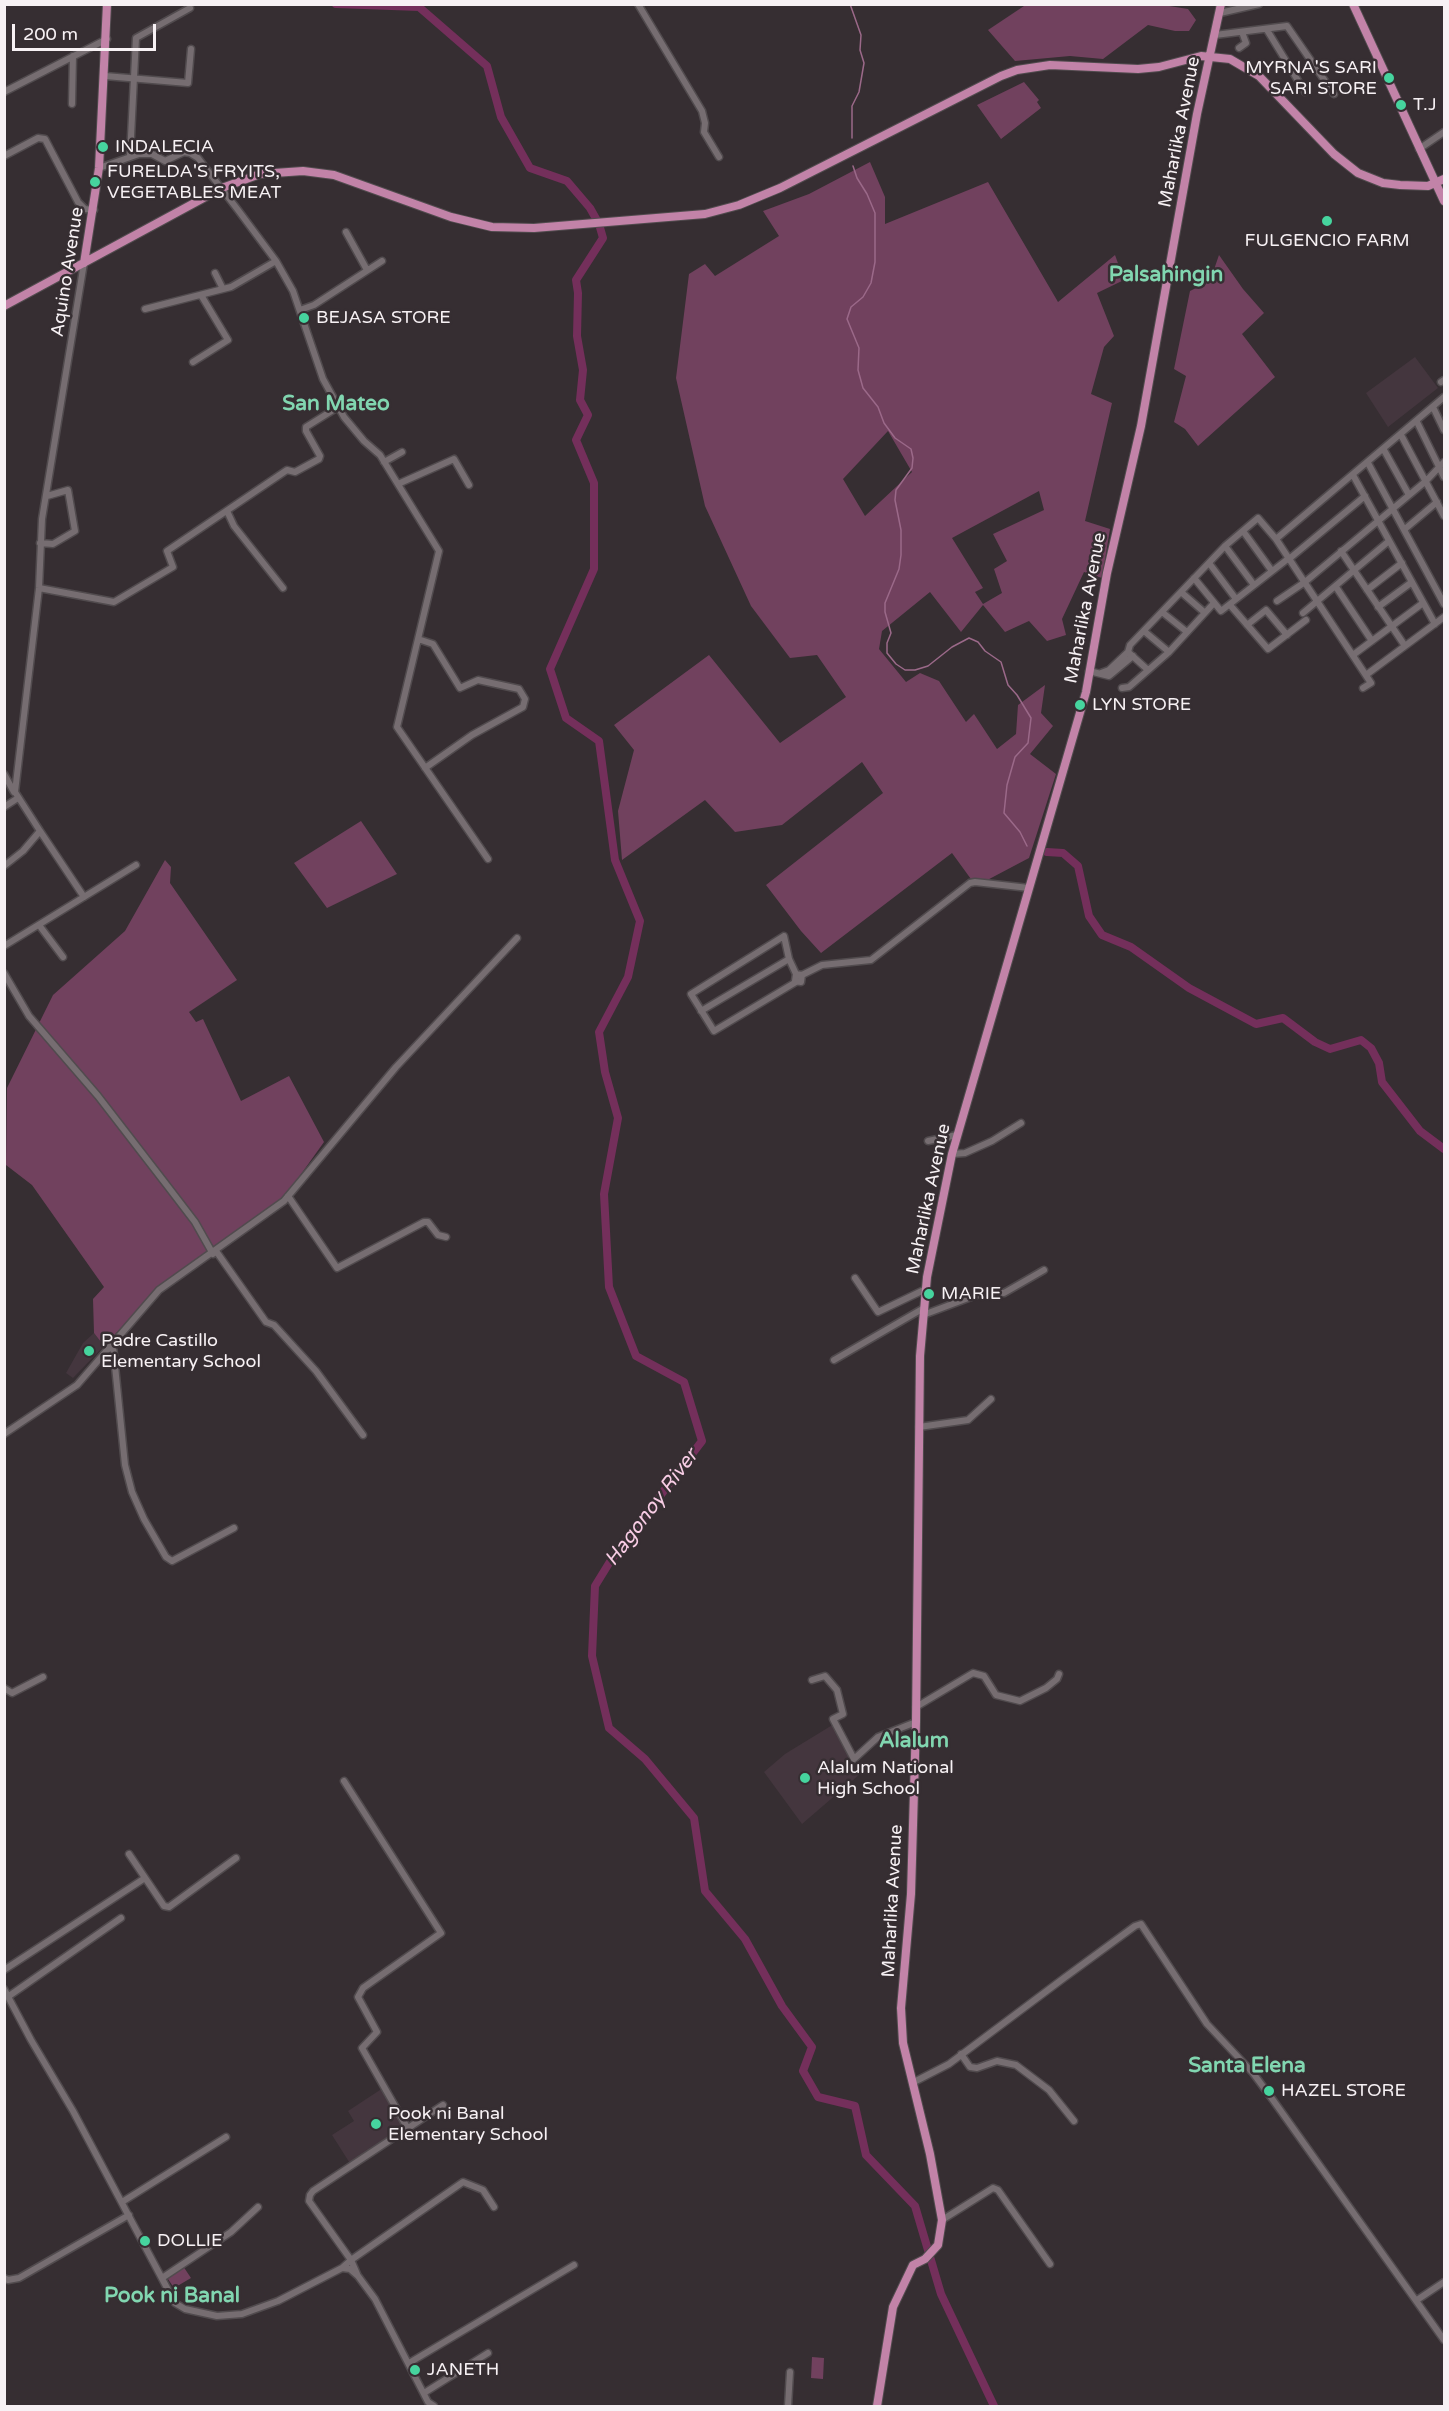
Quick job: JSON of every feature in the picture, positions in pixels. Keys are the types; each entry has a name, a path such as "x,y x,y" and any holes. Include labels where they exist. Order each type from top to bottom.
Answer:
{"main road":[{"name":"Aquino Avenue","path":"84,263 99,168 108,4"},
{"path":"1353,4 1419,149 1441,181 1444,201"},
{"name":"Maharlika Avenue","path":"877,2406 893,2307 913,2265 935,2251 942,2220 930,2154 903,2043 902,2008 911,1894 916,1722 920,1356 926,1289 951,1154 1086,692 1107,573 1140,426 1197,114 1220,9"},
{"path":"4,306 222,188 267,173 319,172 349,180 471,223 513,228 705,214 755,199 1001,76 1017,70 1068,64 1138,69 1211,56 1239,62 1259,76 1334,154 1358,173 1383,183 1409,186 1441,181"}],"street":[{"path":"638,4 702,111 705,123 704,132 719,157"},
{"path":"1220,9 1259,4"},
{"path":"130,156 136,38 190,8"},
{"path":"1215,35 1287,26 1334,94"},
{"path":"1267,30 1305,92"},
{"path":"1239,48 1246,43 1242,32"},
{"path":"4,92 107,39"},
{"path":"105,76 188,83 190,49"},
{"path":"72,104 73,56"},
{"path":"1419,149 1444,132"},
{"path":"4,156 38,138 45,139 78,202 84,209 94,210"},
{"path":"99,168 145,153 165,161 184,152 198,158 276,261 293,291 323,379 338,406 364,441 381,455 439,551 397,727 488,859"},
{"path":"346,232 367,270"},
{"path":"145,309 237,285 276,261"},
{"path":"300,310 314,304 382,261"},
{"name":"Aquino Avenue","path":"16,795 39,588 40,543 84,263"},
{"path":"215,273 223,289"},
{"path":"193,362 228,340 201,295"},
{"path":"1276,539 1444,397"},
{"path":"39,588 114,602 173,567 167,552 288,470 295,472 319,459 320,456 306,427 338,406"},
{"path":"1433,407 1444,427"},
{"path":"1417,422 1442,464 1444,477"},
{"path":"1401,435 1444,516"},
{"path":"1384,450 1409,495"},
{"path":"384,462 402,452"},
{"path":"398,484 454,459 469,485"},
{"path":"1368,463 1441,590 1444,604"},
{"path":"1277,601 1305,582 1426,481 1442,464"},
{"path":"1353,475 1435,624"},
{"path":"40,543 53,544 75,531 68,490 47,496"},
{"path":"1194,578 1221,611 1289,559 1365,496"},
{"path":"1405,529 1437,502"},
{"path":"227,511 234,526 283,588"},
{"path":"1148,670 1130,654 1130,645 1225,546 1258,518 1276,539 1371,683 1363,688"},
{"path":"1243,531 1272,571"},
{"path":"1230,605 1268,649 1287,635 1318,602 1389,541"},
{"path":"1225,546 1254,585"},
{"path":"1341,551 1405,646"},
{"path":"1209,563 1236,599"},
{"path":"1367,590 1402,563"},
{"path":"1378,607 1412,582"},
{"path":"1336,587 1372,641"},
{"path":"1181,592 1204,612"},
{"path":"1122,688 1129,687 1169,652 1214,603"},
{"path":"1353,655 1423,603"},
{"path":"1247,625 1266,610 1287,635"},
{"path":"1162,612 1187,632"},
{"path":"1366,675 1444,617"},
{"path":"1144,631 1169,652"},
{"path":"418,639 433,644 460,688 478,680 519,689 525,699 523,707 472,735 425,768"},
{"path":"1089,671 1101,673 1109,670 1130,654"},
{"path":"4,774 84,897"},
{"path":"4,807 16,795"},
{"path":"4,866 23,851 40,831"},
{"path":"4,946 136,864"},
{"path":"799,975 789,959 784,936 691,992 714,1031 796,982 794,978 799,975 822,965 836,962 856,963 871,960 970,884 975,882 1029,888"},
{"path":"39,925 63,957"},
{"path":"4,1434 77,1385 159,1290 288,1196 396,1067 517,938"},
{"path":"702,1011 789,959"},
{"path":"4,973 29,1016 98,1096 195,1222 214,1252 266,1322 274,1325 316,1371 363,1435"},
{"path":"951,1154 965,1153 992,1141 1021,1123"},
{"path":"928,1141 957,1136"},
{"path":"288,1196 337,1268 424,1222 428,1222 438,1234 446,1237"},
{"path":"834,1360 924,1312 987,1291 1004,1293 1044,1270"},
{"path":"855,1278 878,1312 926,1289"},
{"path":"112,1346 125,1465 132,1492 144,1519 166,1557 172,1561 234,1528"},
{"path":"919,1427 968,1420 991,1399"},
{"path":"916,1707 973,1673 984,1676 996,1695 1020,1701 1046,1688 1057,1679 1059,1674"},
{"path":"812,1680 825,1676 837,1690 843,1714 833,1719 854,1759 878,1737 916,1722"},
{"path":"4,1688 12,1693 43,1677"},
{"path":"344,1781 441,1933 363,1988 359,1994 377,2032 362,2048 408,2129"},
{"path":"129,1854 164,1906 169,1907 236,1858"},
{"path":"4,1970 145,1878"},
{"path":"9,1996 121,1918"},
{"path":"914,2082 961,2054 1135,1926 1142,1924 1207,2025 1253,2073 1444,2340"},
{"path":"4,1989 73,2111 175,2303 185,2309 217,2316 242,2314 278,2301 342,2268 463,2182 483,2190 494,2207"},
{"path":"961,2054 970,2067 976,2068 998,2061 1016,2065 1049,2090 1074,2121"},
{"path":"357,2275 351,2260 309,2201 310,2195 443,2105"},
{"path":"122,2202 226,2138"},
{"path":"942,2220 993,2188 998,2190 1050,2264"},
{"path":"162,2278 231,2232 258,2207"},
{"path":"4,2278 8,2280 28,2274 129,2215"},
{"path":"409,2363 574,2265"},
{"path":"342,2268 350,2269 357,2275 375,2299 424,2393 434,2406"},
{"path":"1417,2300 1444,2282"},
{"path":"424,2393 488,2353"},
{"path":"788,2406 790,2372"}],"shaded area":[{"path":"1027,4 1163,5 1188,9 1196,20 1189,31 1175,31 1148,25 1103,59 1070,56 1015,61 988,30"},
{"path":"1024,82 1039,100 1037,102 1041,108 1001,139 977,105"},
{"path":"870,162 885,197 885,224 988,182 1058,302 1115,255 1124,280 1097,293 1114,336 1104,347 1091,394 1112,403 1085,521 1110,529 1102,578 1084,572 1062,619 1066,635 1047,641 1029,621 1005,632 983,605 961,632 930,592 882,631 879,649 906,682 920,673 939,681 966,722 974,714 997,749 1016,734 1018,705 1045,685 1041,713 1053,726 1030,754 1056,774 1029,858 976,886 952,853 821,953 766,885 883,793 862,762 782,825 735,832 705,800 622,860 618,811 634,750 614,725 709,655 780,743 846,697 817,655 790,658 751,606 705,506 676,378 689,274 705,264 715,276 779,236 763,211 809,194","holes":["888,431 912,472 865,516 843,479","1039,491 1044,510 993,534 1007,561 994,569 1002,593 983,604 975,592 983,588 952,538"]},
{"path":"1219,255 1243,289 1264,313 1242,334 1275,377 1198,446 1185,429 1174,422 1186,376 1174,369 1190,291 1210,281"},
{"path":"1415,357 1438,388 1388,427 1366,393"},
{"path":"361,821 397,874 327,908 294,863"},
{"path":"165,860 171,867 170,883 237,980 189,1012 196,1022 203,1019 241,1101 289,1076 324,1142 284,1198 159,1287 104,1346 94,1333 93,1299 104,1287 32,1185 6,1165 7,1088 53,995 125,931"},
{"name":"Padre Castillo Elementary School","path":"94,1333 104,1346 73,1378 66,1373 83,1343"},
{"name":"Alalum National High School","path":"834,1724 860,1774 802,1824 764,1772 785,1754"},
{"name":"Pook ni Banal Elementary School","path":"383,2088 406,2128 351,2165 332,2135 354,2121 348,2111"},
{"path":"183,2266 191,2278 174,2288 166,2276"},
{"path":"812,2357 824,2358 823,2379 811,2378"}],"waterway":[{"name":"Hagonoy River","path":"336,4 419,7 487,66 501,117 530,168 567,181 590,208 599,224 603,238 576,280 577,336 583,370 580,400 588,415 576,440 594,483 594,569 550,669 566,718 599,741 615,860 640,921 628,977 599,1032 605,1072 618,1118 604,1194 609,1287 636,1356 684,1382 702,1441 611,1560 595,1586 592,1656 609,1728 645,1759 694,1818 705,1891 745,1939 782,2006 812,2047 803,2071 818,2097 855,2106 866,2155 915,2206 941,2294 994,2406"},
{"path":"850,4 861,35 860,50 864,63 859,92 852,106 852,138"},
{"path":"853,166 875,213 875,262 871,283 863,297 851,307 847,319 859,348 858,370 863,388 878,407 884,423 895,438 911,449 913,458 912,468 896,490 895,500 901,530 901,555 899,569 885,603 891,633 887,643 887,653 896,664 905,670 915,670 928,666 952,647 969,638 978,642 985,651 1001,662 1008,685 1031,718 1028,743 1015,757 1007,785 1004,813 1020,832 1027,846"},
{"path":"1047,852 1063,853 1078,866 1089,916 1102,935 1131,947 1189,988 1256,1024 1283,1018 1315,1042 1330,1049 1361,1040 1371,1048 1379,1063 1382,1082 1420,1131 1444,1149"}],"place":[{"name":"MYRNA'S SARI SARI STORE","path":"1389,78"},
{"name":"T.J","path":"1401,105"},
{"name":"INDALECIA","path":"103,147"},
{"name":"FURELDA'S FRYITS, VEGETABLES MEAT","path":"95,182"},
{"name":"FULGENCIO FARM","path":"1327,221"},
{"name":"BEJASA STORE","path":"304,318"},
{"name":"LYN STORE","path":"1080,705"},
{"name":"MARIE","path":"929,1294"},
{"name":"Padre Castillo Elementary School","path":"89,1351"},
{"name":"Alalum National High School","path":"805,1778"},
{"name":"HAZEL STORE","path":"1269,2091"},
{"name":"Pook ni Banal Elementary School","path":"376,2124"},
{"name":"DOLLIE","path":"145,2241"},
{"name":"JANETH","path":"415,2370"}],"district":[{"name":"Palsahingin","path":"1166,275"},
{"name":"San Mateo","path":"336,404"},
{"name":"Alalum","path":"914,1741"},
{"name":"Santa Elena","path":"1247,2066"},
{"name":"Pook ni Banal","path":"172,2296"}]}
